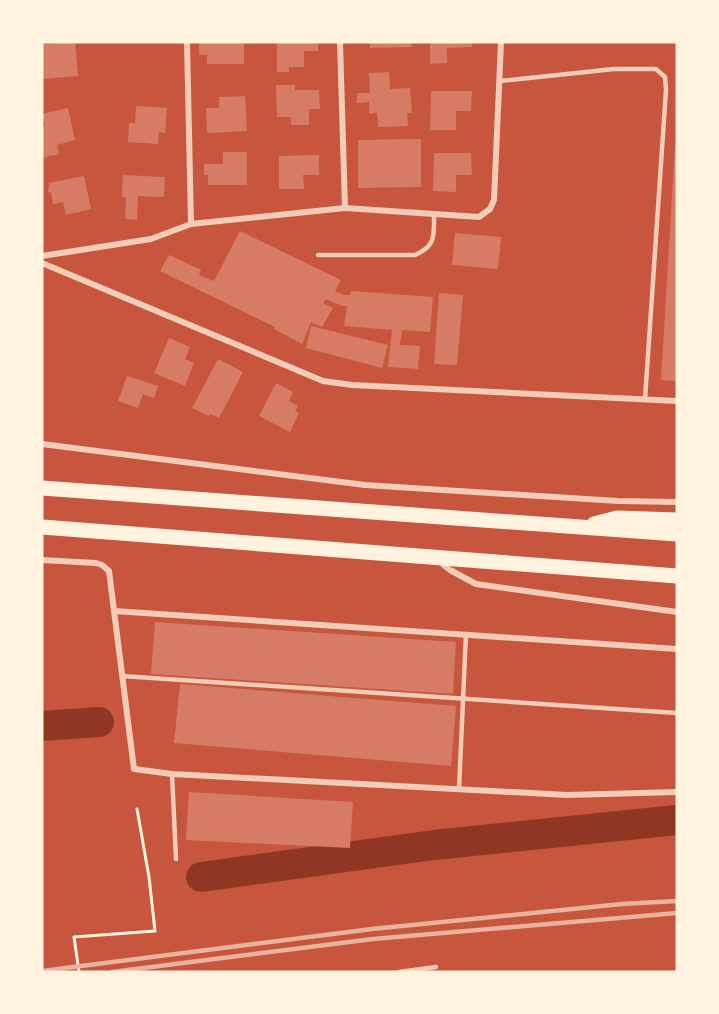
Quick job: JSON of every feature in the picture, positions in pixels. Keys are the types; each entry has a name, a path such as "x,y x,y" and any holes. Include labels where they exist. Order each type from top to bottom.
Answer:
{"highway":[{"path":"42,488 677,534"},
{"path":"582,527 617,518 677,520"},
{"path":"42,527 677,576"},
{"path":"635,574 677,582"}],"street":[{"path":"187,42 191,224"},
{"path":"340,42 345,208"},
{"path":"42,256 151,239 191,224 345,208 480,218 490,209 494,200 501,42"},
{"path":"42,263 323,381 352,386 677,401"},
{"path":"42,444 365,485 618,501 677,502"},
{"path":"617,518 618,501"},
{"path":"435,557 450,570 476,584 677,612"},
{"path":"42,560 96,563 107,568 134,769 172,774 567,795 677,792"},
{"path":"114,611 677,649"}],"lane":[{"path":"500,81 614,69 656,69 665,77 666,90 645,399"},
{"path":"318,255 415,255 428,250 433,240 434,214"},
{"path":"459,789 466,634"},
{"path":"122,676 677,713"},
{"path":"172,774 176,859"},
{"path":"399,972 436,967"}],"path":[{"path":"79,972 74,936 155,931 149,877 137,809"}],"building":[{"path":"75,42 78,76 42,79 42,44"},
{"path":"244,42 244,64 207,64 207,55 199,55 199,43"},
{"path":"277,42 318,42 318,51 304,51 304,67 289,67 289,72 277,72"},
{"path":"370,42 411,42 412,47 370,48"},
{"path":"430,42 472,42 472,47 447,48 447,63 430,64"},
{"path":"389,72 390,89 410,88 412,113 407,113 408,126 378,127 377,113 369,114 369,102 357,103 357,93 370,93 369,73"},
{"path":"276,85 295,85 295,90 319,90 320,109 309,109 309,125 291,125 291,117 277,117"},
{"path":"431,91 472,91 471,111 456,111 456,130 430,130"},
{"path":"245,96 247,131 207,133 206,108 219,108 219,97"},
{"path":"136,106 167,108 165,133 159,132 158,144 128,142 129,123 135,123"},
{"path":"68,108 75,140 57,145 59,154 42,158 42,127 45,126 42,114"},
{"path":"421,139 421,187 358,188 358,140"},
{"path":"675,145 677,145 677,381 661,380"},
{"path":"223,152 247,152 247,185 208,185 208,175 204,175 204,164 223,164"},
{"path":"434,153 471,153 472,175 456,175 456,192 433,191"},
{"path":"319,155 319,175 303,175 304,189 279,189 279,156"},
{"path":"123,175 165,177 164,197 138,196 137,220 125,219 126,197 122,197"},
{"path":"84,176 91,209 66,215 63,202 53,204 51,192 48,193 49,183"},
{"path":"240,231 341,280 335,291 344,295 350,295 351,291 433,297 430,332 402,330 400,345 420,346 418,369 388,367 392,330 344,326 347,306 326,299 323,303 333,308 322,327 311,322 302,344 274,329 275,327 160,271 169,255 201,270 199,275 214,281"},
{"path":"455,233 501,237 498,269 452,265"},
{"path":"439,293 463,295 457,365 434,364"},
{"path":"311,326 388,345 382,368 306,348"},
{"path":"169,338 190,347 185,359 194,363 185,386 154,373"},
{"path":"218,359 243,372 219,418 192,408"},
{"path":"127,376 158,386 154,398 143,394 138,408 118,401"},
{"path":"276,383 293,392 289,401 298,406 295,411 299,413 290,432 259,416"},
{"path":"155,622 456,642 453,694 151,674"},
{"path":"180,684 456,706 451,766 174,743"},
{"path":"189,792 353,802 350,848 186,840"}],"waterway":[{"path":"42,726 99,722"},
{"path":"201,877 434,845 677,820"}],"railway":[{"path":"42,971 372,929 622,904 677,901"},
{"path":"112,972 373,939 677,913"}]}
